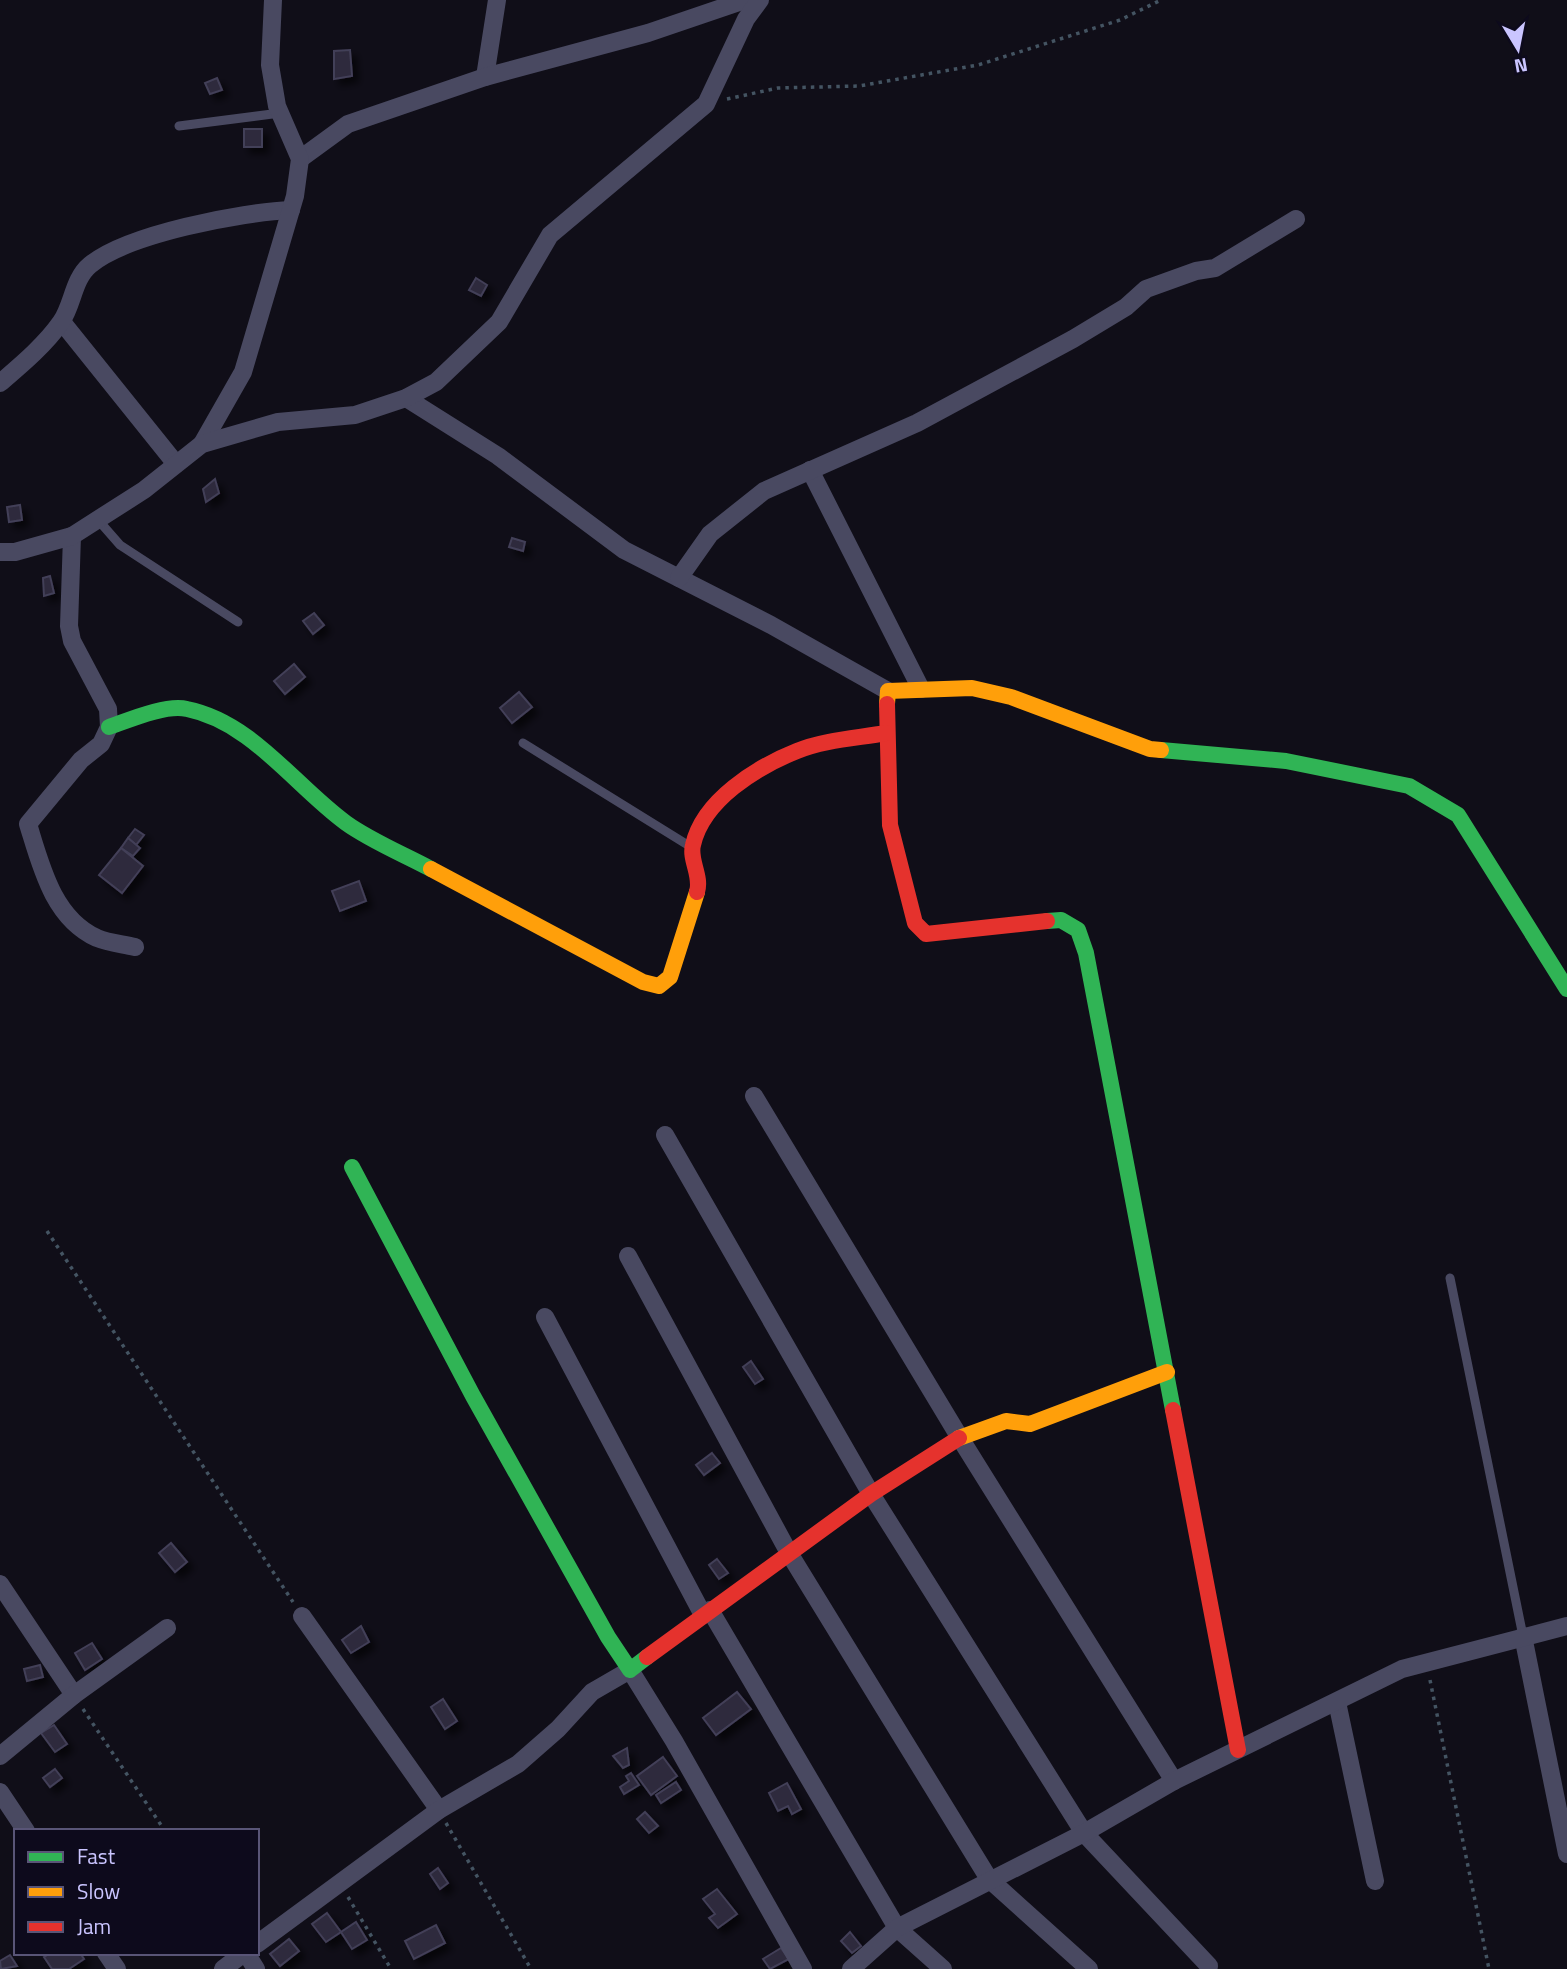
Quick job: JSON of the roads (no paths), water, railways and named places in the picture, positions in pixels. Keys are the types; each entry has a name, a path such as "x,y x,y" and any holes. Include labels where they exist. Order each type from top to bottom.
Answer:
{"street":[{"path":"202,444 243,372 291,210 300,159 281,113 270,65 273,0"},
{"path":"485,77 497,0"},
{"path":"300,159 348,124 485,77 648,33 715,5 745,0"},
{"path":"0,552 15,552 72,536 99,521 202,444 278,422 355,415 407,398 436,382 499,322 550,235 706,104 746,19 760,0"},
{"path":"0,383 62,322 78,279 90,265 134,242 218,219 291,210"},
{"path":"679,578 698,548 723,520 764,491 917,424 1073,339 1126,307 1146,289 1195,271 1215,268 1296,219"},
{"path":"62,322 176,464"},
{"path":"407,398 498,456 624,550 888,691 972,688 1011,697 1150,749 1286,761 1409,786 1458,815 1567,989"},
{"path":"810,470 921,689"},
{"path":"72,536 69,626 72,641 108,709 109,727 101,744 80,760 28,824 60,908 78,926 98,938 135,947"},
{"path":"888,691 886,733 890,825 915,923 926,934 1061,920 1078,930 1086,953 1238,1751"},
{"path":"109,727 147,714 185,708 241,730 310,795 349,825 643,982 659,986 670,977 699,886 692,848 703,821 736,785 798,750 886,733"},
{"path":"754,1096 960,1438 1174,1781"},
{"path":"664,1135 871,1494 1084,1833 1209,1966"},
{"path":"352,1167 491,1431 607,1638 674,1741 803,1969"},
{"path":"628,1256 789,1553 989,1879 1089,1969"},
{"path":"545,1317 707,1613 897,1928 943,1969"},
{"path":"259,1943 439,1810 518,1764 558,1729 592,1692 630,1670 871,1494 960,1438 1006,1422 1030,1424 1167,1372"},
{"path":"0,1584 74,1695"},
{"path":"302,1616 439,1810"},
{"path":"851,1969 897,1928 1084,1833 1174,1781 1402,1670 1567,1626"},
{"path":"0,1756 74,1695 167,1628"},
{"path":"1523,1636 1567,1854"},
{"path":"1337,1702 1376,1881"},
{"path":"0,1791 25,1829"},
{"path":"223,1969 242,1955"}],"lane":[{"path":"179,126 281,113"},
{"path":"99,521 120,545 238,622"},
{"path":"523,743 692,848"},
{"path":"1450,1278 1523,1636"}]}
